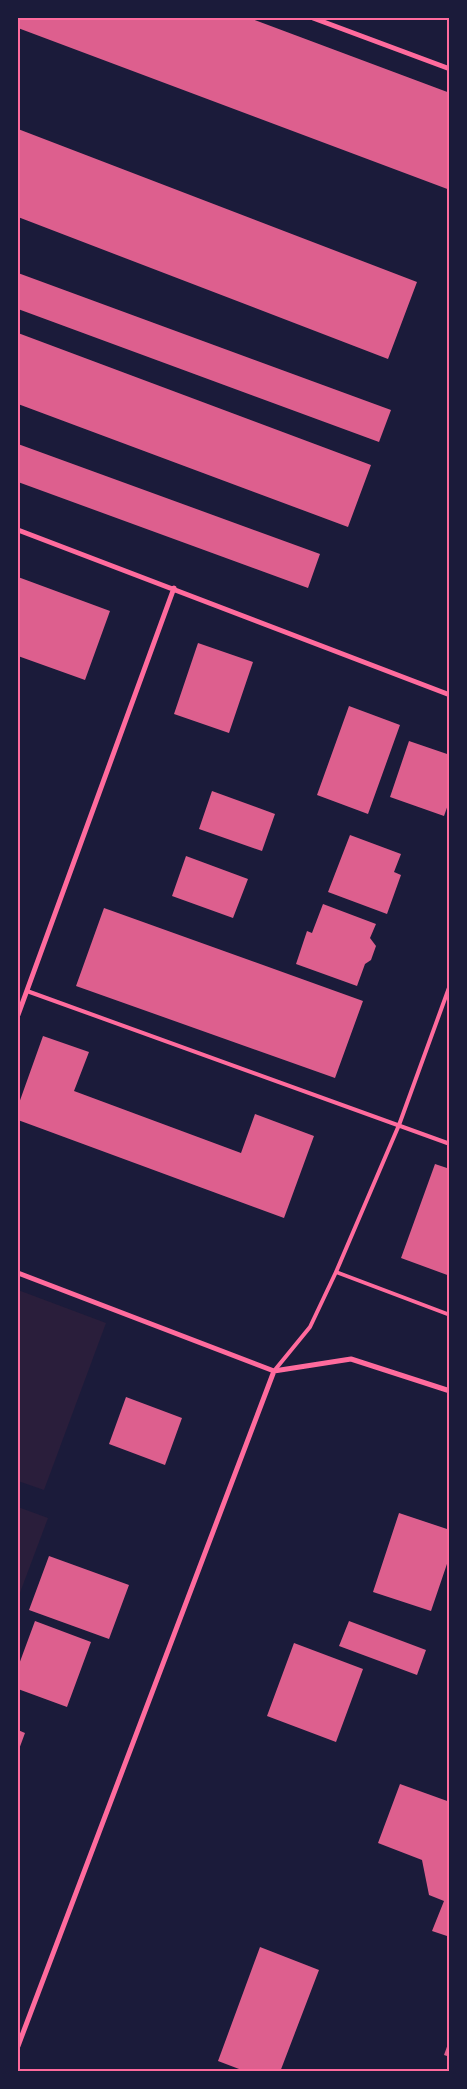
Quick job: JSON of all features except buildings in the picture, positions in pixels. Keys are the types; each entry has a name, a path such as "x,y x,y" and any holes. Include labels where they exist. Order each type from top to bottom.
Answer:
{"street":[{"path":"313,18 450,70"},
{"path":"18,530 450,695"},
{"path":"18,1015 174,588"},
{"path":"18,1273 274,1371 351,1359 450,1391"},
{"path":"18,2046 274,1371"}],"lane":[{"path":"274,1371 310,1327 336,1272 399,1125 450,985"},
{"path":"27,991 450,1144"},
{"path":"336,1272 450,1315"}],"shaded area":[{"path":"18,1290 106,1323 44,1490 18,1481"},
{"path":"18,1507 48,1518 18,1598"}]}
